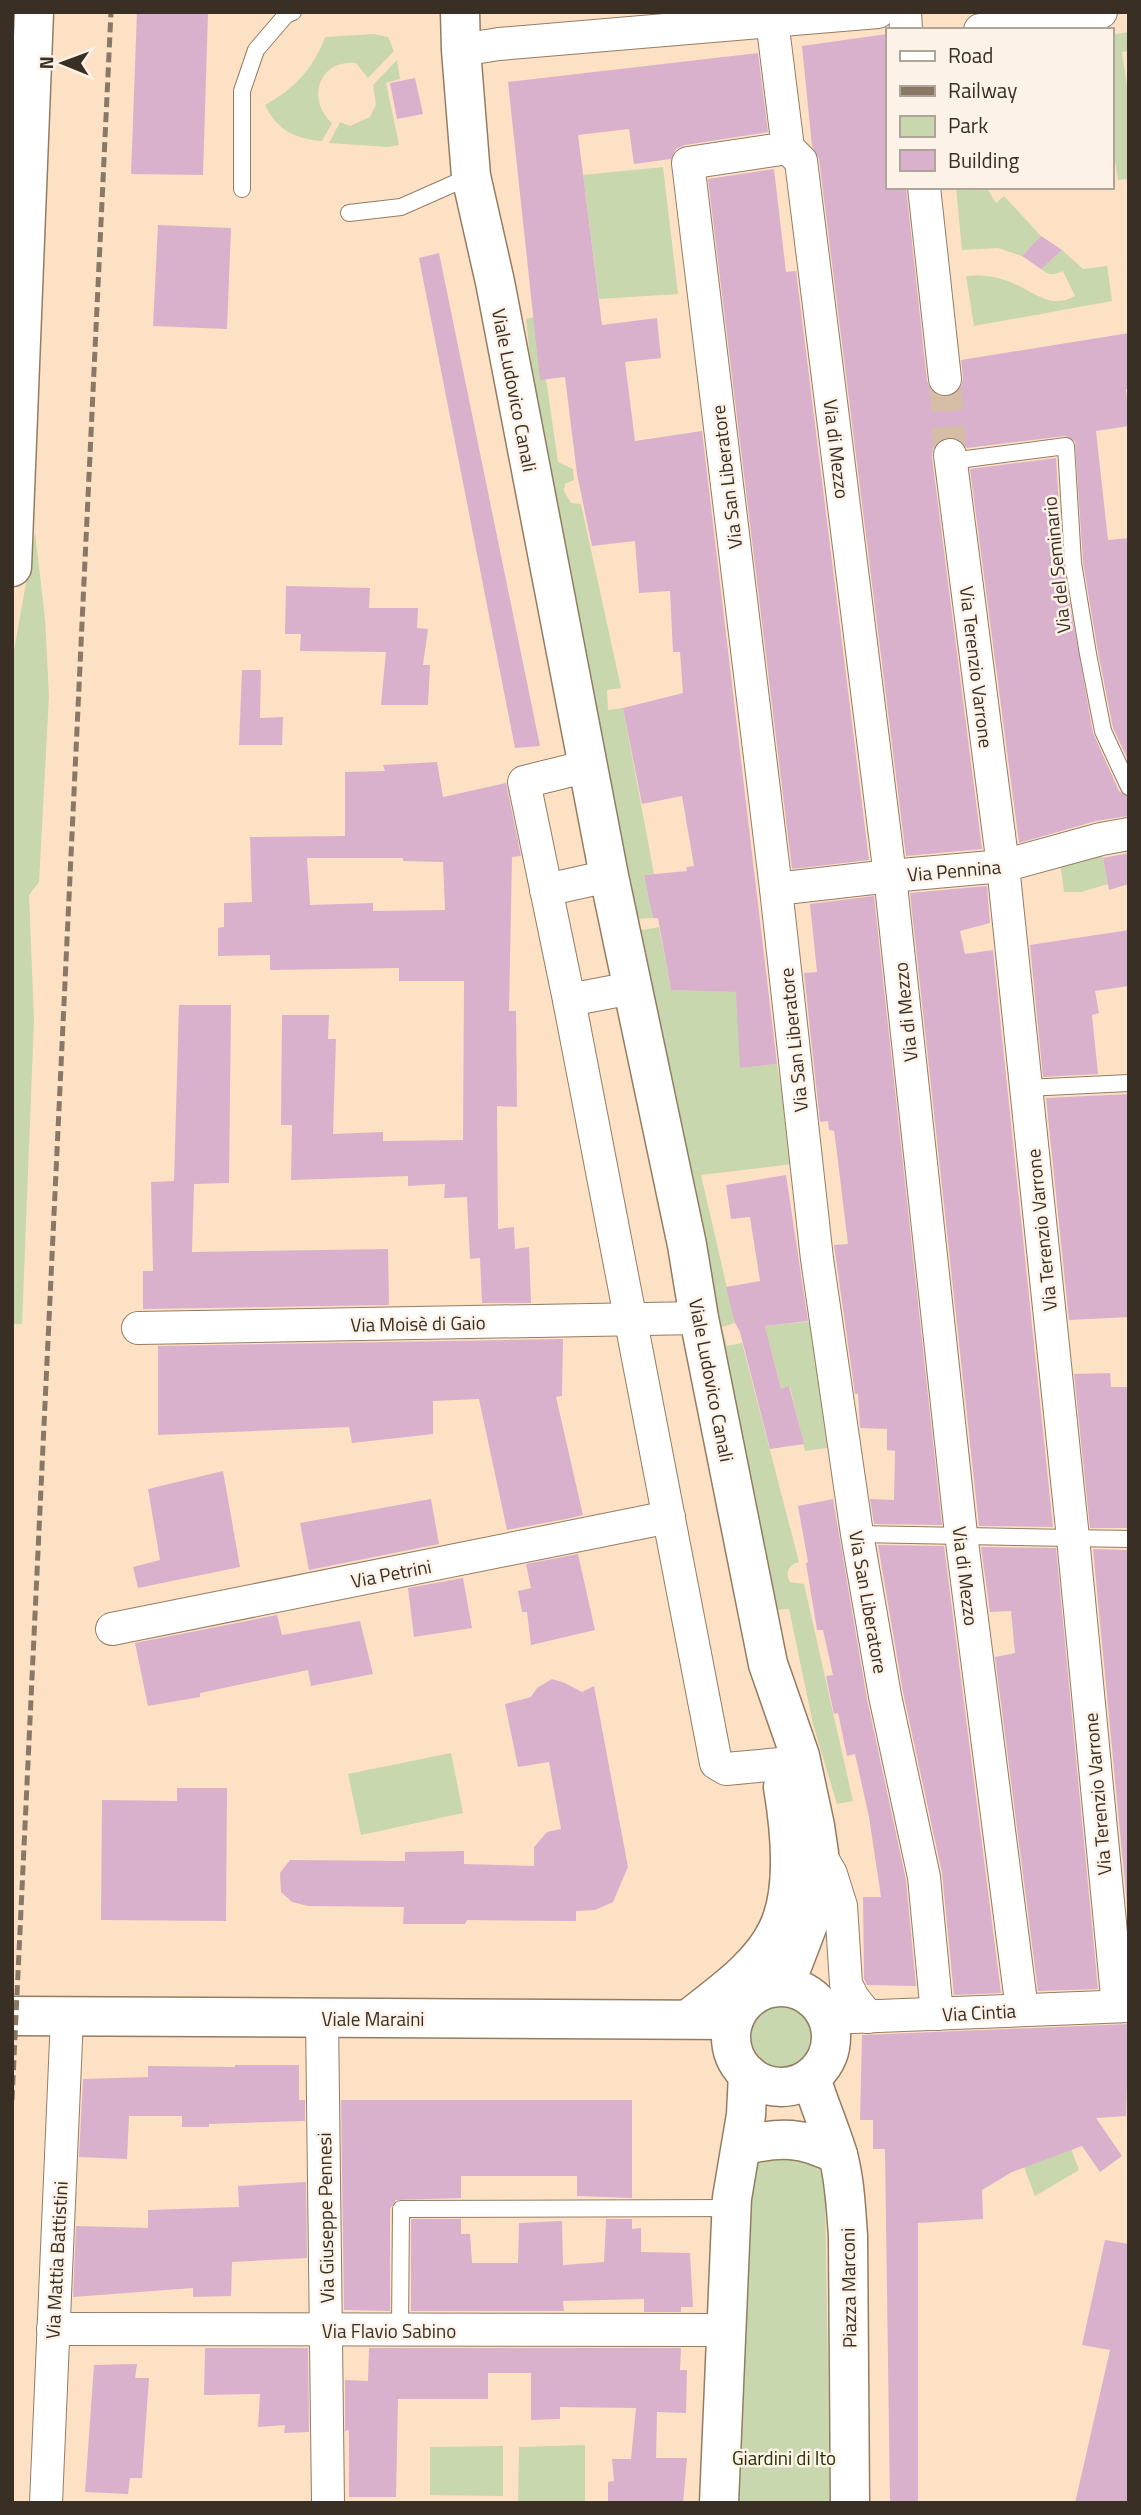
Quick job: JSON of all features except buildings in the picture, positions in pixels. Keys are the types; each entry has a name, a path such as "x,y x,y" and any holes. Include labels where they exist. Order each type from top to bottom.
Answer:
{"street":[{"path":"12,567 20,126 34,12"},
{"name":"Viale Ludovico Canali","path":"460,12 471,176 495,282 609,876 687,1245 768,1664 800,1756 819,1853 809,1923 790,1969 779,1986"},
{"path":"461,50 499,44 878,12"},
{"path":"993,28 1101,12"},
{"name":"Via di Mezzo","path":"772,20 788,148 801,161 890,876 961,1534 1022,2010"},
{"name":"Via San Liberatore","path":"788,148 688,163 776,889 817,1259 885,1696 924,1877 937,2014"},
{"path":"924,189 945,379"},
{"name":"Via Terenzio Varrone","path":"951,458 1003,866 1123,2006"},
{"path":"588,766 524,782 569,1000 716,1763 726,1769 780,1764"},
{"name":"Via Pennina","path":"776,889 1003,866 1129,834"},
{"path":"546,890 609,876"},
{"path":"569,1000 632,988"},
{"name":"Via Moisè di Gaio","path":"138,1328 699,1318"},
{"name":"Via Petrini","path":"112,1629 669,1517"},
{"path":"690,2018 740,1978 778,1931 786,1899 790,1862 788,1818 768,1664"},
{"path":"819,1853 831,1874 841,1906 846,1984 868,2017"},
{"path":"779,1986 795,1988 809,1994 821,2005 828,2018 832,2035 830,2051 811,2078 799,2084 772,2086 759,2082 738,2063 731,2034 734,2020 741,2006 751,1996 765,1989 779,1986"},
{"name":"Via Cintia","path":"828,2018 1123,2006"},
{"name":"Viale Maraini","path":"12,2016 734,2020"},
{"name":"Via Mattia Battistini","path":"46,2503 67,2017"},
{"name":"Via Giuseppe Pennesi","path":"322,2018 328,2503"},
{"path":"719,2503 732,2208 746,2115 748,2074"},
{"name":"Piazza Marconi","path":"811,2078 821,2113 838,2155 845,2195 848,2236 850,2503"},
{"path":"742,2146 766,2139 792,2139 815,2143 838,2155"},
{"name":"Via Flavio Sabino","path":"53,2329 726,2330"}],"lane":[{"path":"242,189 242,91 256,50 286,15 293,12"},
{"path":"349,213 401,207 471,176"},
{"name":"Via del Seminario","path":"951,458 1066,446 1073,563 1088,654 1103,731 1129,787"},
{"path":"1026,1088 1129,1083"},
{"path":"858,1534 1129,1539"},
{"path":"400,2330 401,2209 732,2208"}],"green space":[{"path":"1129,32 1129,51 1122,52 1129,99 1129,179 1118,180 1113,147 1113,35"},
{"path":"374,34 388,37 394,51 368,78 356,63 343,63 333,67 320,82 320,103 332,123 322,141 295,135 275,121 265,105 285,92 309,68 325,37"},
{"path":"397,60 400,79 386,83 399,145 388,147 329,143 340,122 350,126 370,117 376,105 373,85"},
{"path":"663,167 678,294 599,299 583,175"},
{"path":"956,189 987,189 996,203 1004,196 1041,236 1022,256 998,248 962,250"},
{"path":"1062,250 1083,269 1107,266 1112,301 974,326 966,276 1005,280 1051,301 1075,296 1063,271 1052,274 1041,269"},
{"path":"534,317 558,462 573,469 574,480 565,484 564,491 571,503 581,504 621,688 607,690 608,710 623,708 654,874 644,875 653,918 636,919 535,403 526,319"},
{"path":"35,532 45,619 49,696 39,882 29,895 34,1020 22,1324 12,1324 12,662"},
{"path":"1101,849 1108,884 1081,892 1064,892 1060,862"},
{"path":"659,927 671,990 750,992 740,1068 777,1064 793,1164 701,1175 735,1323 722,1327 727,1346 742,1343 799,1562 790,1567 788,1579 790,1582 804,1584 853,1801 837,1804 813,1724 789,1609 774,1610 637,931"},
{"path":"813,1321 827,1448 805,1451 790,1387 781,1389 765,1326"},
{"path":"451,1753 463,1813 361,1835 348,1774"},
{"path":"782,2005 794,2007 805,2014 812,2025 812,2049 805,2060 794,2067 782,2069 770,2067 759,2060 752,2049 750,2037 752,2025 759,2014 770,2007"},
{"path":"1061,2122 1079,2170 1035,2196 1024,2167"},
{"name":"Giardini di Ito","path":"770,2154 820,2165 825,2190 830,2503 736,2503 750,2178 757,2164"},
{"path":"585,2445 585,2503 518,2503 519,2447"},
{"path":"503,2446 503,2496 430,2495 430,2447"}],"tunnel":[{"path":"945,379 950,455"}],"railway":[{"path":"12,2100 111,12"}]}
